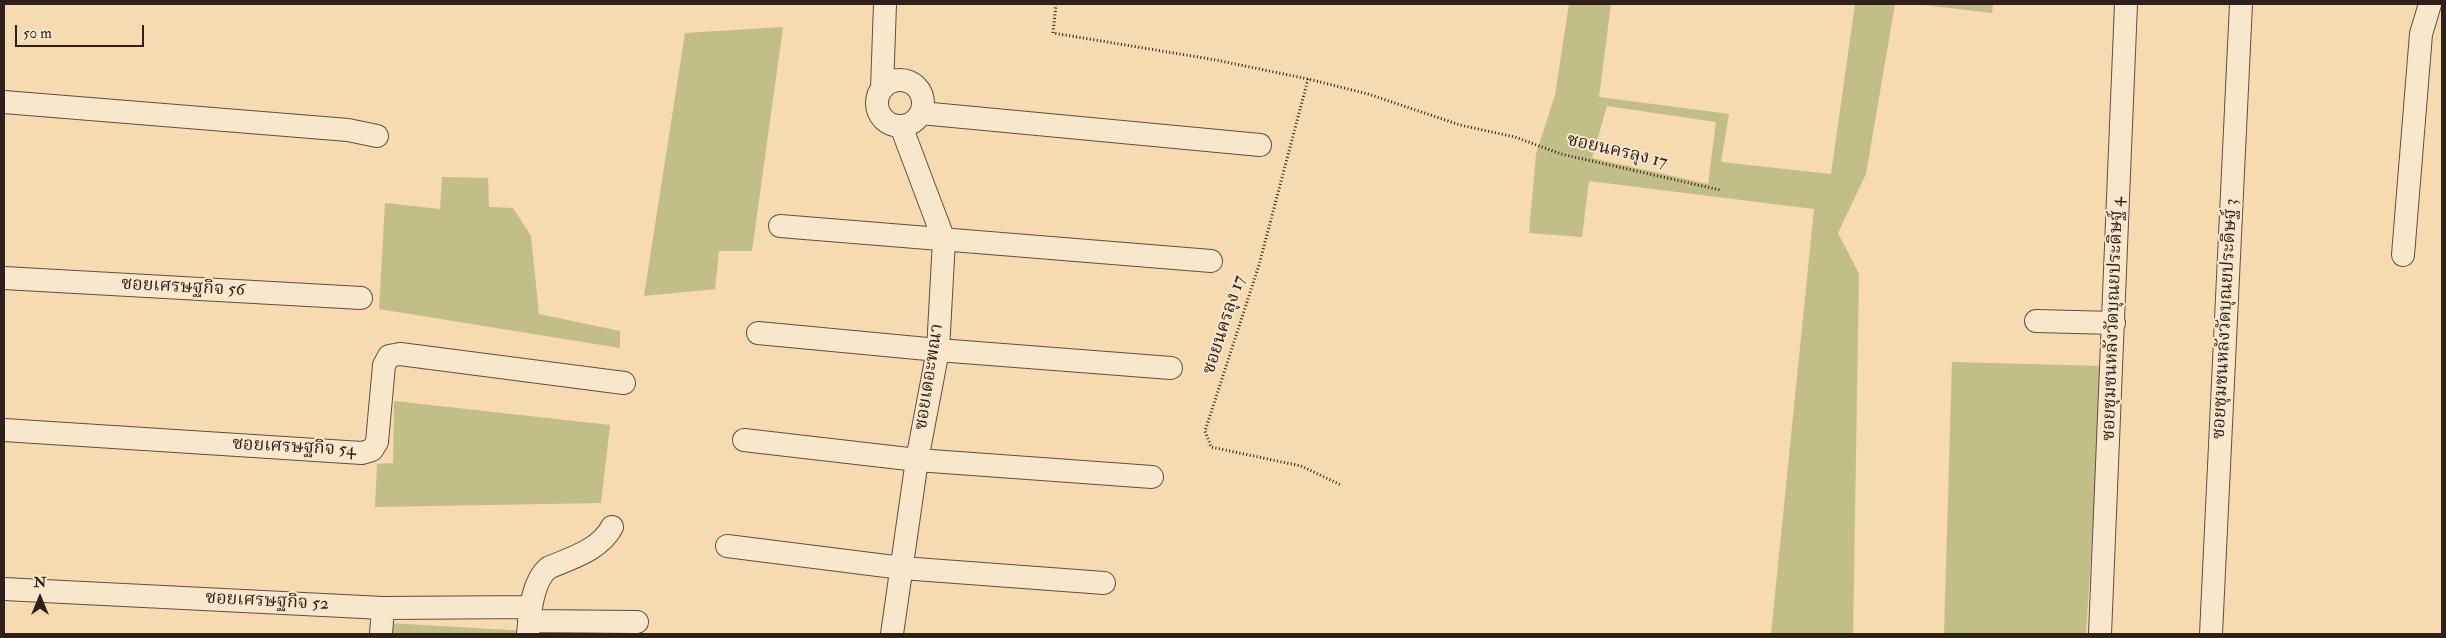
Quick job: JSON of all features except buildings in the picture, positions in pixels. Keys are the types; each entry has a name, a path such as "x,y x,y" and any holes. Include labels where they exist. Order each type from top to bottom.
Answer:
{"street":[{"path":"882,89 888,84 902,80 915,86 923,98 921,113 913,122 901,126 888,123 879,112 877,100 882,89 885,4"},
{"name":"ซอยชุมชนหลังวัดบุณยประดิษฐ์ 4","path":"2100,634 2126,4"},
{"name":"ซอยชุมชนหลังวัดบุณยประดิษฐ์ 3","path":"2211,634 2242,4"},
{"path":"2403,255 2421,34 2430,4"},
{"path":"4,102 348,130 377,136"},
{"path":"921,113 1260,145"},
{"name":"ซอยเดอะพณา","path":"892,634 917,460 938,350 944,240 901,126"},
{"path":"780,226 1210,261"},
{"name":"ซอยเศรษฐกิจ 56","path":"4,278 361,298"},
{"path":"2036,321 2114,323"},
{"path":"758,333 938,350 1172,368"},
{"name":"ซอยเศรษฐกิจ 54","path":"4,430 362,453 372,450 377,442 384,365 389,356 400,354 624,383"},
{"path":"744,440 917,460 1152,477"},
{"path":"529,621 543,572 595,546 606,538 612,527"},
{"path":"727,546 902,568 1104,583"},
{"name":"ซอยเศรษฐกิจ 52","path":"4,589 383,608 529,621 637,622"},
{"path":"381,634 383,608"}],"path":[{"name":"ซอยนครลุง 17","path":"1056,4 1053,33 1216,60 1308,79 1368,94 1460,125 1515,137 1561,154 1720,190"},
{"name":"ซอยนครลุง 17","path":"1308,79 1259,265 1205,431 1211,447 1301,466 1341,485"}],"shaded area":[{"path":"1569,4 1611,4 1599,97 1729,114 1721,162 1831,174 1855,4 1895,4 1866,174 1838,233 1859,274 1853,634 1771,634 1814,209 1589,181 1582,237 1529,233 1536,154 1555,95","holes":["1607,106 1716,122 1708,184 1592,158"]},
{"path":"1917,4 1993,4 1992,13"},
{"path":"783,27 752,251 719,251 715,289 644,296 685,33"},
{"path":"442,177 488,178 489,207 513,208 531,236 539,314 620,331 620,348 379,309 385,203 440,209"},
{"path":"1952,362 2103,366 2086,634 1944,634"},
{"path":"394,401 610,425 601,503 375,507 377,464 393,463"},
{"path":"371,622 544,632 544,634 371,634"}]}
